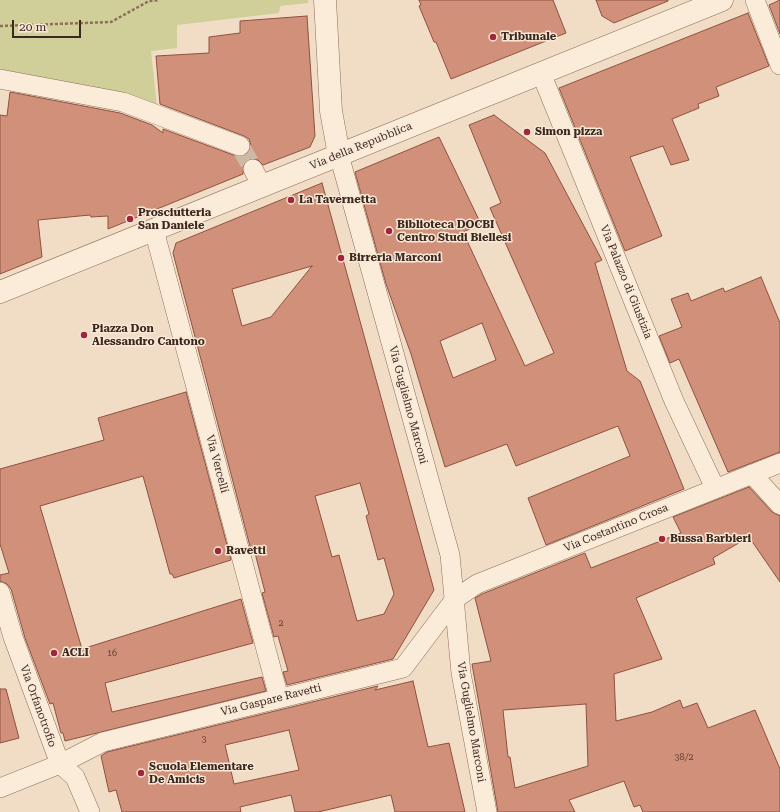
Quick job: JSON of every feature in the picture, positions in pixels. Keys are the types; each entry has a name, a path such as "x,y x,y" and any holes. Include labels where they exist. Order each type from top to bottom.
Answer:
{"street":[{"name":"Via Guglielmo Marconi","path":"325,0 331,111 339,155 450,555 461,673 487,812"},
{"name":"Via della Repubblica","path":"0,292 154,230 258,178 339,155 722,0"},
{"path":"755,0 780,65"},
{"name":"Via Palazzo di Giustizia","path":"541,73 674,401 715,488"},
{"path":"0,79 123,102 240,146"},
{"name":"Via Vercelli","path":"154,230 279,698"},
{"name":"Via Costantino Crosa","path":"455,599 477,584 780,462"},
{"path":"752,474 780,505"},
{"name":"Via Orfanotrofio","path":"0,592 13,637 60,764 75,778 90,812"},
{"name":"Via Gaspare Ravetti","path":"0,788 60,764 103,742 403,668 455,599"}],"path":[{"path":"0,26 111,22 149,1 159,0"}],"shaded area":[{"path":"0,0 308,0 308,3 280,6 279,13 177,25 177,48 151,51 157,106 0,69"}],"building":[{"name":"Tribunale","path":"419,0 553,0 566,33 451,79 419,6 421,5"},
{"path":"596,0 668,1 614,23 602,16"},
{"path":"780,0 780,34 769,5"},
{"path":"748,13 769,66 716,87 719,96 698,104 699,108 672,119 689,160 671,165 663,146 630,157 662,236 625,251 559,88"},
{"path":"307,16 315,136 310,147 263,165 258,160 248,159 244,164 243,174 108,229 108,216 91,217 90,215 38,220 42,257 0,274 0,115 7,116 10,92 120,113 152,125 163,133 163,129 242,157 247,154 251,145 249,139 160,104 156,56 209,53 209,37 240,33 240,21"},
{"path":"494,115 545,153 602,260 595,263 627,371 640,381 684,489 546,545 528,498 630,456 618,426 516,466 507,444 445,467 411,354 386,284 355,172 439,137 481,224 463,232 525,366 554,353 490,208 501,203 469,125","holes":["482,323 496,360 453,378 440,341"]},
{"path":"322,183 434,590 393,659 287,685 283,672 288,671 278,636 274,637 262,593 265,592 255,553 252,554 173,253 176,243","holes":["312,266 271,317 242,326 232,289","360,483 369,514 366,516 378,560 384,558 394,594 384,614 357,621 339,555 332,557 315,496"]},
{"path":"761,277 780,323 780,452 728,472 679,359 670,363 659,336 682,327 671,299 688,293 691,301 723,288 725,292"},
{"path":"186,392 231,560 174,578 172,574 170,574 143,476 40,506 82,649 241,599 253,643 105,683 112,712 262,677 266,691 65,741 63,733 61,733 53,703 50,704 25,638 11,589 7,584 0,581 0,575 9,573 0,544 0,469 104,440 98,418"},
{"path":"749,487 772,512 780,516 780,582 749,537 713,558 715,564 636,598 662,659 614,674 616,721 652,712 680,700 683,708 697,703 708,728 755,710 780,769 780,812 643,812 640,805 634,807 624,781 569,800 575,812 498,812 472,664 491,661 475,598 585,553 591,568 681,533 673,517","holes":["586,704 588,766 515,788 510,757 508,757 503,710"]},
{"path":"413,681 428,747 449,743 465,812 395,812 391,795 318,812 295,812 291,795 240,807 241,812 122,812 116,790 109,792 101,756 107,752 378,686 375,690","holes":["289,730 299,770 234,784 225,745"]},
{"path":"0,689 6,689 19,738 0,743"}],"tunnel":[{"path":"240,146 253,169"}],"place":[{"name":"Tribunale","path":"493,37"},
{"name":"Simon pizza","path":"527,132"},
{"name":"La Tavernetta","path":"291,200"},
{"name":"Prosciutteria San Daniele","path":"130,219"},
{"name":"Biblioteca DOCBI Centro Studi Biellesi","path":"389,231"},
{"name":"Birreria Marconi","path":"341,258"},
{"name":"Piazza Don Alessandro Cantono","path":"84,335"},
{"name":"Bussa Barbieri","path":"662,539"},
{"name":"Ravetti","path":"218,551"},
{"name":"ACLI","path":"54,653"},
{"name":"Scuola Elementare De Amicis","path":"141,773"}]}
